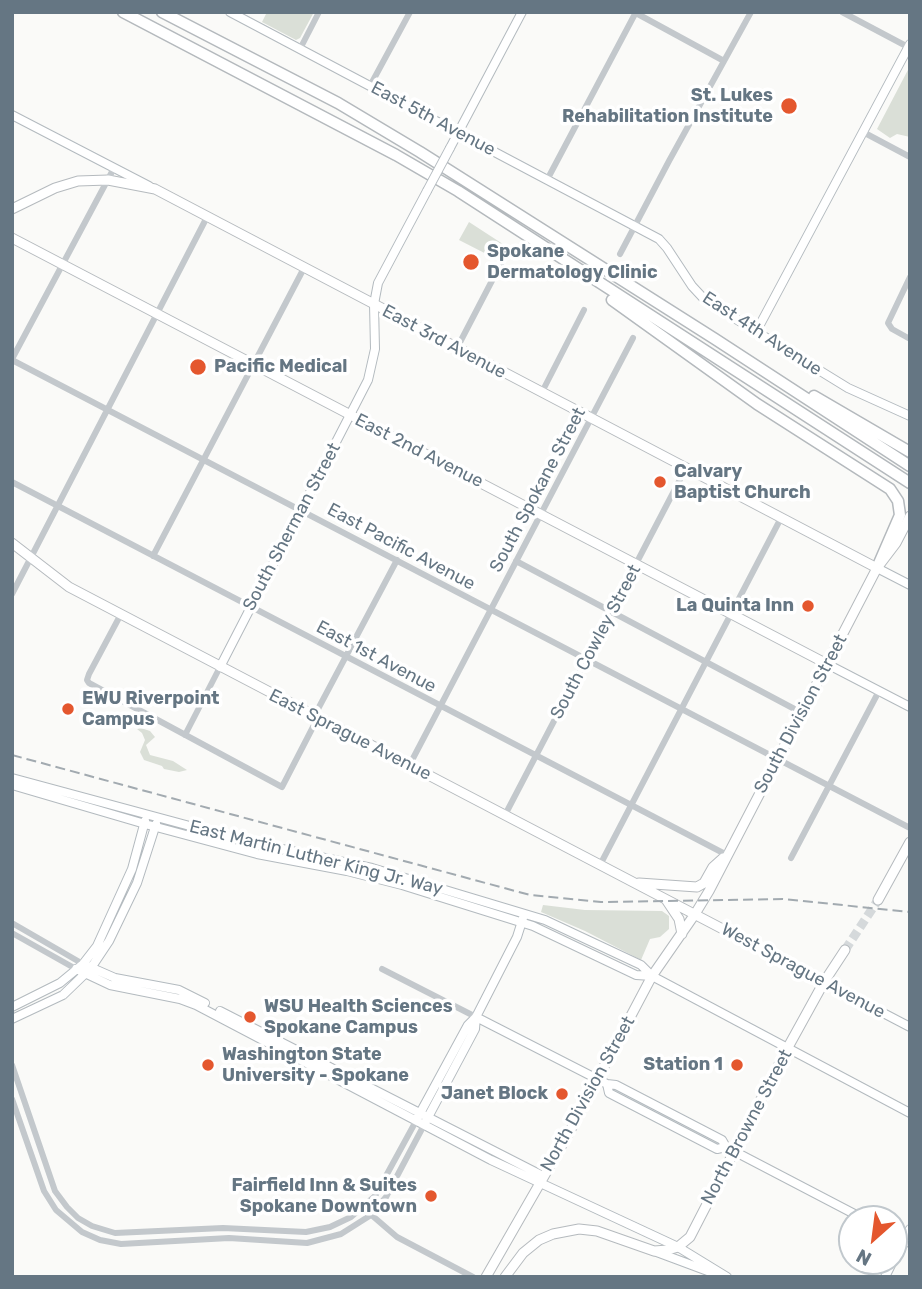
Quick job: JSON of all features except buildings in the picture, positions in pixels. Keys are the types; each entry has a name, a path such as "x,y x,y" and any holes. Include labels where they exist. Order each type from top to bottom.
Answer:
{"highway":[{"path":"117,12 179,40"},
{"path":"123,12 397,155 909,482"},
{"path":"163,12 361,117 715,339 910,466"},
{"path":"502,220 757,404 885,485 898,501 900,514 877,568"},
{"path":"715,339 910,452"}],"main road":[{"path":"12,209 65,185 92,179 155,189"},
{"name":"East 3rd Avenue","path":"155,189 877,568"},
{"name":"East 2nd Avenue","path":"13,238 827,664"},
{"name":"South Division Street","path":"695,914 877,568 896,543 910,516"},
{"name":"East Sprague Avenue","path":"12,543 69,587 695,914"},
{"path":"878,900 910,842"},
{"path":"633,883 698,887 704,883 713,867 727,855"},
{"path":"664,898 679,919 681,934"},
{"name":"North Division Street","path":"486,1277 652,976 695,914"},
{"name":"West Sprague Avenue","path":"695,914 824,982"},
{"name":"North Browne Street","path":"678,1247 690,1237 730,1149 824,982 845,950"},
{"path":"505,1277 515,1261 539,1240 572,1230 608,1234 654,1251 678,1247"}],"street":[{"name":"East 5th Avenue","path":"230,12 635,226"},
{"path":"300,49 320,12"},
{"path":"370,86 410,12"},
{"name":"South Sherman Street","path":"185,735 350,415 373,365 374,304 378,283 522,12"},
{"path":"547,180 635,12 724,61"},
{"path":"620,254 751,12"},
{"path":"756,332 909,45 842,12"},
{"name":"East 3rd Avenue","path":"12,115 155,189"},
{"path":"863,132 910,157"},
{"path":"12,359 114,168"},
{"path":"12,594 207,217"},
{"name":"East 4th Avenue","path":"635,226 659,239 705,300 848,388 910,416"},
{"path":"457,348 509,248"},
{"path":"153,556 304,268"},
{"path":"910,276 888,323 892,329 910,340"},
{"path":"541,393 584,310"},
{"name":"South Spokane Street","path":"409,766 633,338"},
{"name":"East Pacific Avenue","path":"12,359 910,828"},
{"name":"South Cowley Street","path":"505,816 686,468"},
{"name":"East 1st Avenue","path":"12,482 727,855"},
{"path":"600,865 781,518"},
{"path":"121,614 87,680 92,686 282,787 316,718 317,709 397,560"},
{"path":"516,561 802,713"},
{"path":"877,568 910,585"},
{"path":"827,664 910,707"},
{"path":"791,858 879,691"},
{"name":"East Martin Luther King Jr. Way","path":"12,778 257,854 387,880 522,923 559,937 636,975 652,976"},
{"name":"East Martin Luther King Jr. Way","path":"12,785 146,820"},
{"path":"12,1006 60,984 80,967 97,946 132,869 146,820"},
{"path":"12,1019 63,995 89,971 109,941 137,883 156,823"},
{"name":"East Martin Luther King Jr. Way","path":"156,823 372,868 525,912 641,965 652,976"},
{"path":"23,1097 13,1101 44,1191 56,1210 68,1222 88,1235 121,1244 193,1239 299,1243 323,1240 351,1229 371,1215 392,1187 468,1025 476,1017 517,937 525,912"},
{"path":"12,923 80,967"},
{"path":"12,933 122,989 196,1004 678,1247 727,1277"},
{"path":"382,969 607,1084 610,1093 717,1149 730,1149 838,1205"},
{"path":"652,976 910,1113"},
{"name":"West Sprague Avenue","path":"824,982 910,1027"},
{"path":"12,1065 52,1185 63,1203 78,1218 109,1232 127,1234 192,1230 320,1230 344,1221 364,1208 379,1190 422,1120"},
{"path":"36,1169 45,1166"},
{"path":"364,1208 397,1237 473,1277"},
{"path":"192,1230 193,1239"},
{"path":"271,1230 271,1240"},
{"path":"320,1230 323,1240"},
{"path":"654,1251 727,1277"}],"shaded area":[{"path":"267,12 314,12 300,38 296,40 262,22"},
{"path":"910,66 910,137 897,134 890,138 877,129"},
{"path":"469,222 509,248 502,262 459,240"},
{"path":"137,729 150,731 155,737 146,745 150,755 173,761 187,770 179,772 164,769 144,760 140,752 145,740"},
{"path":"543,905 585,910 662,911 669,916 669,929 660,937 650,939 641,960 541,912"}],"tunnel":[{"path":"845,950 878,900"}],"railway":[{"path":"12,755 530,895 601,902 783,899 910,912"}],"place":[{"name":"St. Lukes Rehabilitation Institute","path":"789,106"},
{"name":"Spokane Dermatology Clinic","path":"471,262"},
{"name":"Pacific Medical","path":"198,367"},
{"name":"Calvary Baptist Church","path":"660,482"},
{"name":"La Quinta Inn","path":"808,606"},
{"name":"EWU Riverpoint Campus","path":"68,709"},
{"name":"WSU Health Sciences Spokane Campus","path":"250,1017"},
{"name":"Washington State University - Spokane","path":"208,1065"},
{"name":"Station 1","path":"737,1065"},
{"name":"Janet Block","path":"562,1094"},
{"name":"Fairfield Inn & Suites Spokane Downtown","path":"431,1196"}]}
